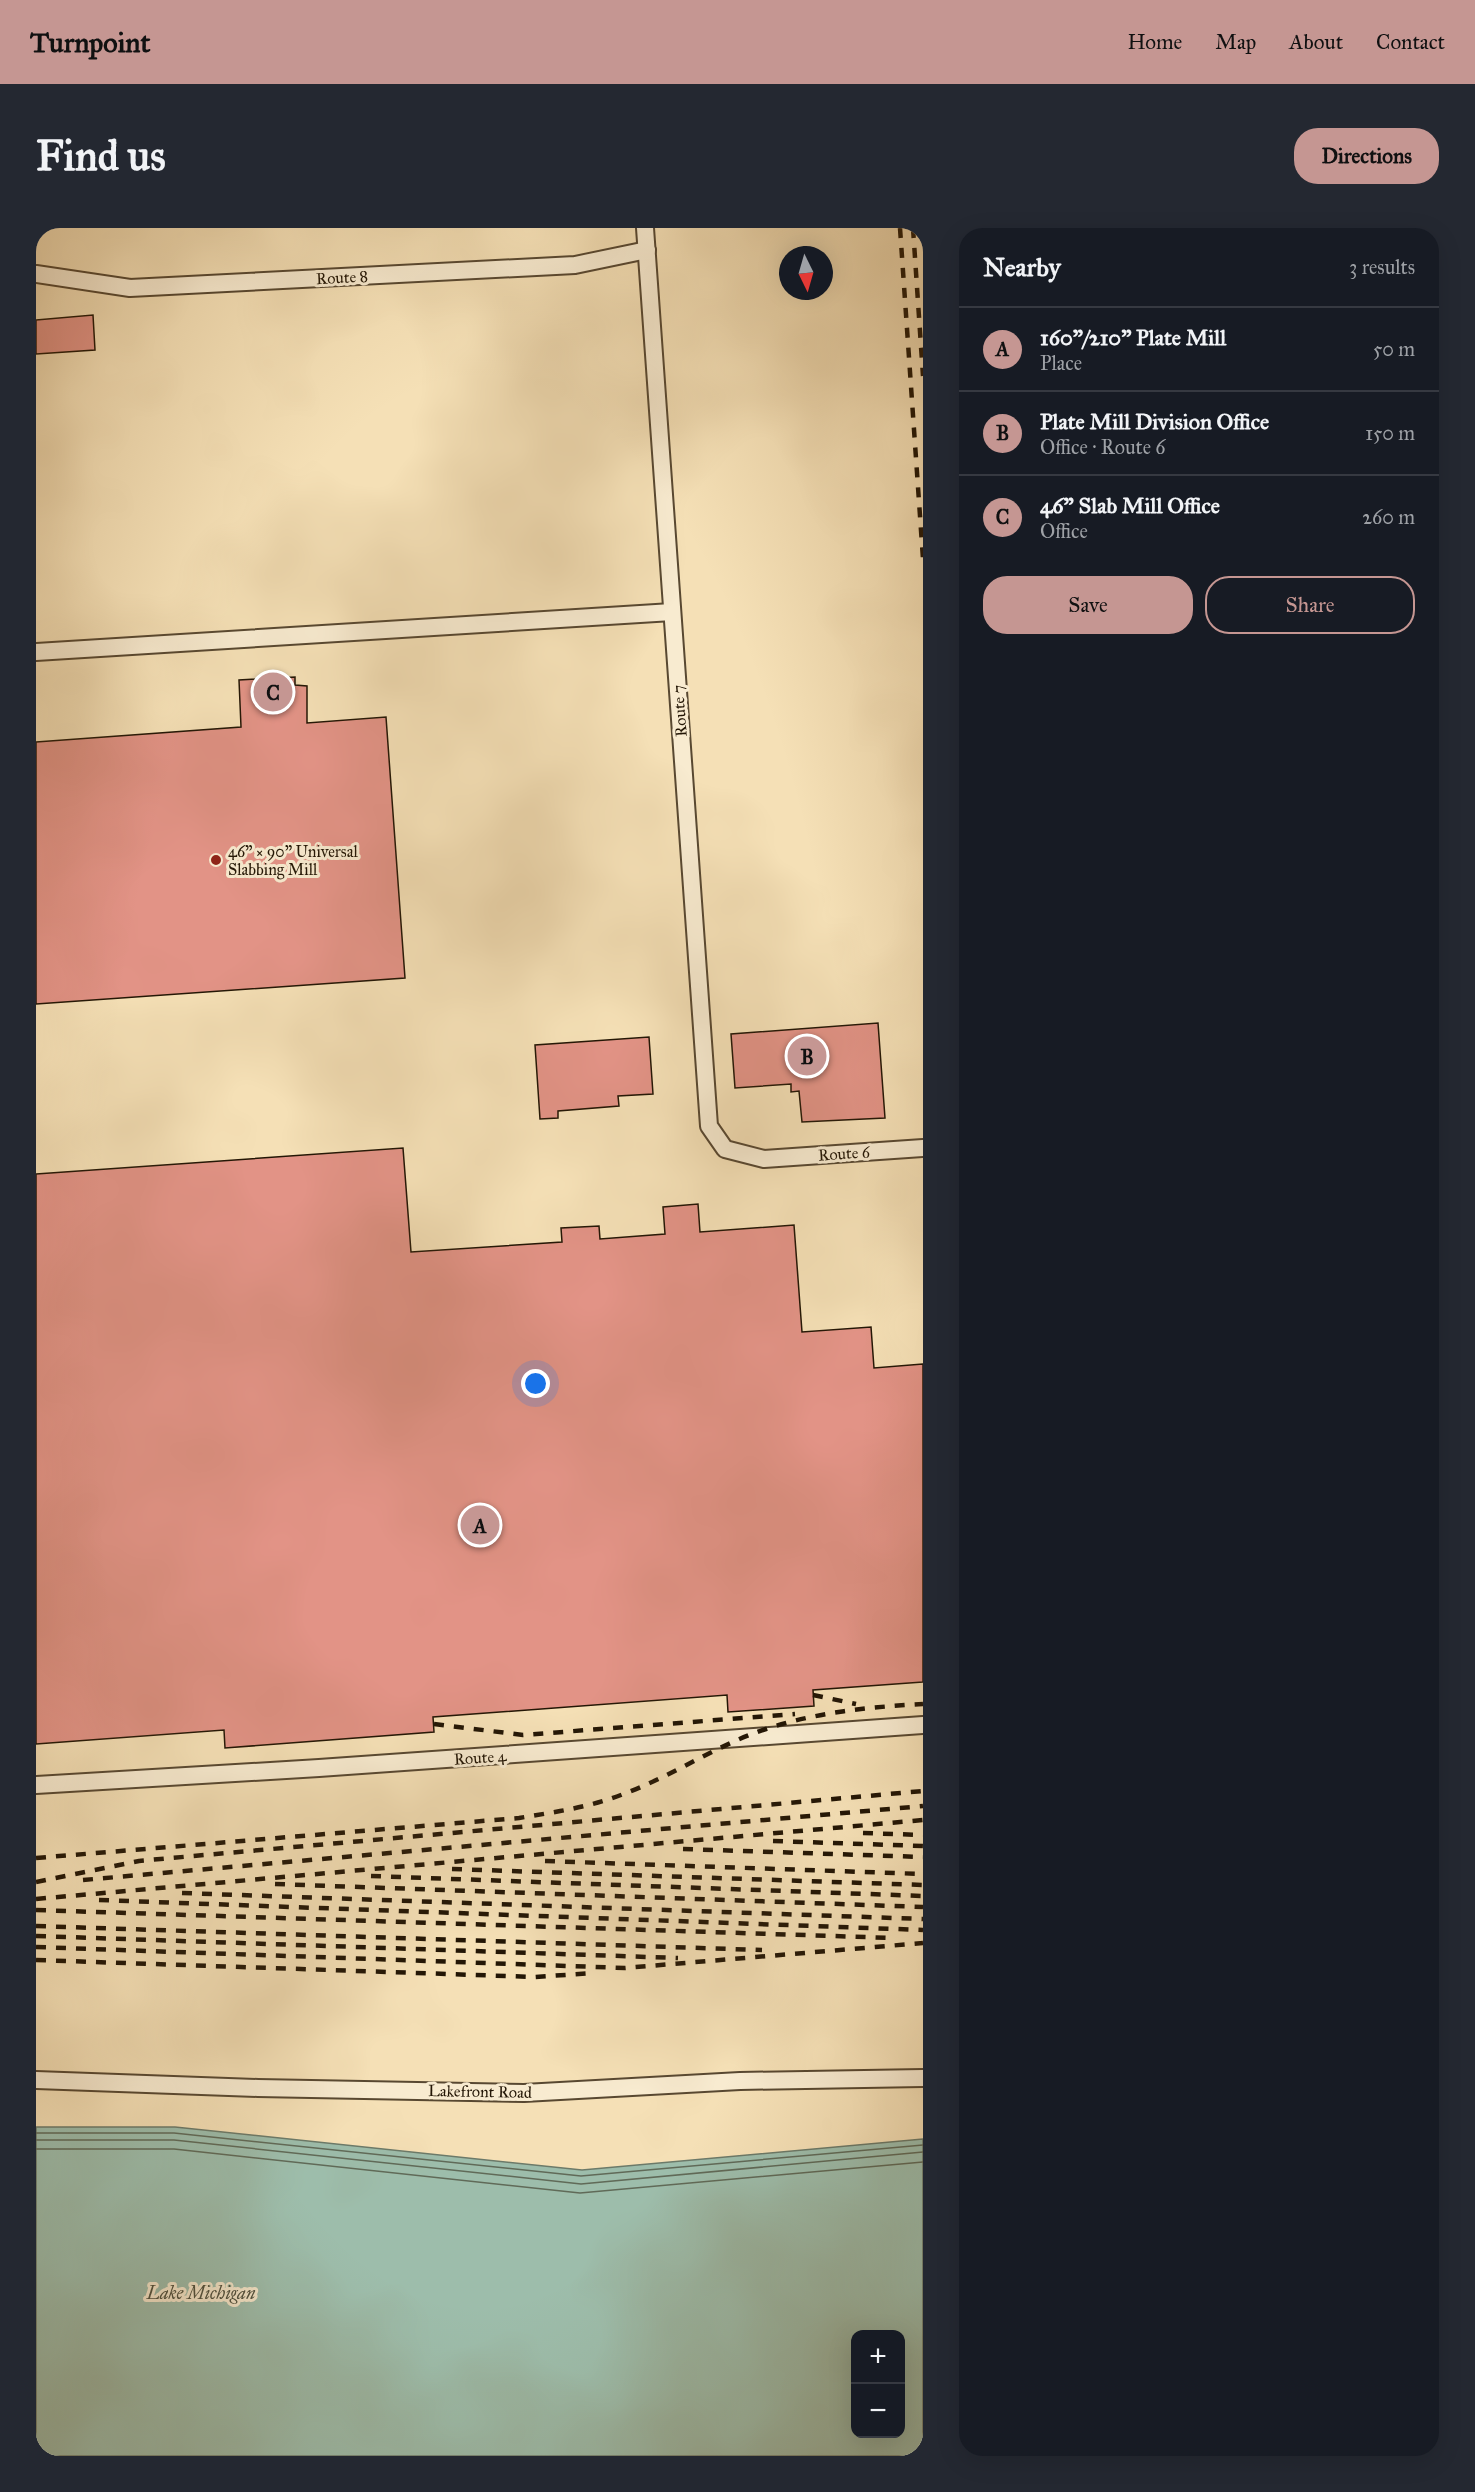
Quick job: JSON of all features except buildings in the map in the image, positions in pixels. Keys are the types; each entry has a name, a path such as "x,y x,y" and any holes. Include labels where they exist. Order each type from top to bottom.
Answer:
{"street":[{"name":"Route 7","path":"645,228 709,1126 725,1149 764,1159"},
{"name":"Route 8","path":"36,274 130,288 574,265 646,250"},
{"path":"36,652 672,612"},
{"name":"Route 6","path":"764,1159 923,1148"},
{"name":"Route 4","path":"36,1785 319,1768 923,1725"},
{"name":"Lakefront Road","path":"36,2080 258,2088 524,2093 740,2081 923,2078"}],"water":[{"name":"Lake Michigan","path":"36,2127 175,2127 582,2170 923,2139 923,2456 36,2456"}],"railway":[{"path":"900,228 923,559"},
{"path":"913,228 923,376"},
{"path":"813,1695 856,1704"},
{"path":"36,1858 546,1814 613,1798 661,1778 730,1743 785,1723 844,1711 923,1704"},
{"path":"434,1724 523,1735 795,1714"},
{"path":"36,1882 139,1861 923,1791"},
{"path":"83,1880 923,1806"},
{"path":"36,1899 923,1820"},
{"path":"863,1833 923,1835"},
{"path":"773,1841 923,1846"},
{"path":"683,1849 923,1857"},
{"path":"545,1861 923,1874"},
{"path":"452,1869 923,1885"},
{"path":"371,1876 923,1896"},
{"path":"275,1884 923,1907"},
{"path":"182,1893 923,1919"},
{"path":"99,1900 923,1930"},
{"path":"36,1910 894,1938"},
{"path":"36,1926 762,1950"},
{"path":"36,1936 678,1958"},
{"path":"36,1947 625,1968 923,1943"},
{"path":"36,1960 535,1977 593,1973"}],"place":[{"name":"46\" Slab Mill Office","path":"273,692"},
{"name":"46\" × 90\" Universal Slabbing Mill","path":"216,860"},
{"name":"Plate Mill Division Office","path":"807,1056"},
{"name":"160\"/210\" Plate Mill","path":"480,1525"}]}
